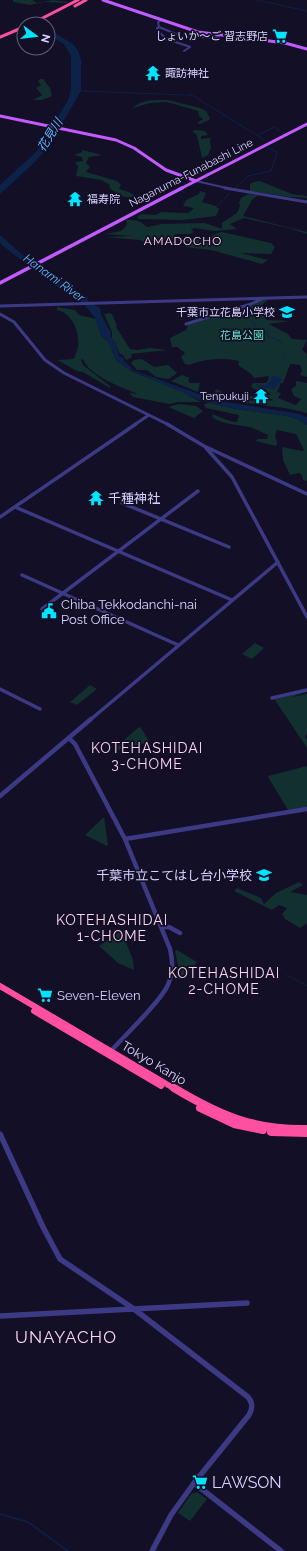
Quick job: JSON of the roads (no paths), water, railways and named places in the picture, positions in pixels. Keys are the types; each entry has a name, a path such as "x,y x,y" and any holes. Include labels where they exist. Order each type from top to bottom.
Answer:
{"highway":[{"path":"48,16 76,1 86,0"},
{"path":"48,16 76,1"},
{"path":"0,38 16,31"},
{"name":"Tokyo Kanjo","path":"0,986 201,1109 234,1124 271,1132 307,1133"},
{"name":"Tokyo Kanjo","path":"0,990 196,1102 229,1118 272,1128 307,1129"}],"main road":[{"path":"101,0 197,32 219,36 262,40"},
{"path":"162,20 209,34 285,43 307,49"},
{"path":"0,116 32,123 50,125 73,132 102,136 120,141 134,148 166,170 196,180"},
{"name":"Naganuma-Funabashi Line","path":"0,283 196,180 307,124"}],"street":[{"path":"162,20 158,22 158,31 164,37 190,47 184,51"},
{"path":"159,27 183,36 216,38 219,36"},
{"path":"196,180 229,190 279,196 307,202"},
{"path":"0,306 104,305 307,297"},
{"path":"186,324 251,304 262,298"},
{"path":"0,314 14,322 45,360 56,368 149,415 204,446 307,494"},
{"path":"0,517 149,415"},
{"path":"204,446 232,477 307,617"},
{"path":"42,609 64,594 198,491"},
{"path":"122,503 229,547"},
{"path":"15,507 232,600"},
{"path":"0,796 278,562"},
{"path":"22,575 178,645"},
{"path":"0,689 40,709"},
{"path":"272,698 307,690"},
{"path":"69,738 75,744 125,839 170,949 173,962 173,974 170,985 157,1003 109,1053"},
{"path":"125,839 307,809"},
{"path":"161,927 169,927 180,933"},
{"path":"0,1134 58,1256 65,1263 134,1309 248,1397 253,1404 249,1415 194,1483 171,1515 152,1551"},
{"path":"0,1316 247,1303"},
{"path":"194,1483 282,1551"}],"water":[{"name":"花見川","path":"56,34 73,44 78,50 82,63 81,91 49,146 34,163 0,194 0,185 36,152 68,100 71,90 71,56 64,44 56,40"},
{"name":"Hanami River","path":"0,235 25,257 87,297 88,301 100,308 101,314 111,333 110,336 115,342 119,356 124,358 124,362 127,363 133,370 215,400 300,414 307,417 307,425 288,416 236,409 202,401 126,368 116,360 109,343 101,336 96,319 83,303 65,290 53,285 54,283 51,280 3,246 0,243"},
{"path":"272,376 280,377 282,380 275,389 254,386 263,385 270,382"}],"waterway":[{"path":"257,0 307,11"},
{"path":"81,91 184,95"},
{"path":"186,95 192,95 266,141"},
{"path":"258,135 275,127 280,131"},
{"path":"235,188 248,176 271,171 277,152 268,148"},
{"path":"217,206 230,193"},
{"path":"251,321 259,329 266,332 268,336 280,341 282,345"},
{"path":"284,353 283,356 285,357"},
{"path":"287,975 307,986"},
{"path":"0,1514 28,1522 68,1551"}],"place":[{"name":"しょいか～ご 習志野店","path":"280,36"},
{"name":"諏訪神社","path":"153,73"},
{"name":"福寿院","path":"75,199"},
{"name":"千葉市立花島小学校","path":"287,312"},
{"name":"Tenpukuji","path":"261,396"},
{"name":"千種神社","path":"96,498"},
{"name":"Chiba Tekkodanchi-nai Post Office","path":"49,611"},
{"name":"千葉市立こてはし台小学校","path":"264,875"},
{"name":"Seven-Eleven","path":"45,995"},
{"name":"LAWSON","path":"200,1482"}],"district":[{"name":"AMADOCHO","path":"183,241"},
{"name":"KOTEHASHIDAI 3-CHOME","path":"147,756"},
{"name":"KOTEHASHIDAI 1-CHOME","path":"112,928"},
{"name":"KOTEHASHIDAI 2-CHOME","path":"224,982"},
{"name":"UNAYACHO","path":"66,1337"}],"park label":[{"name":"花島公園","path":"242,335"}]}
